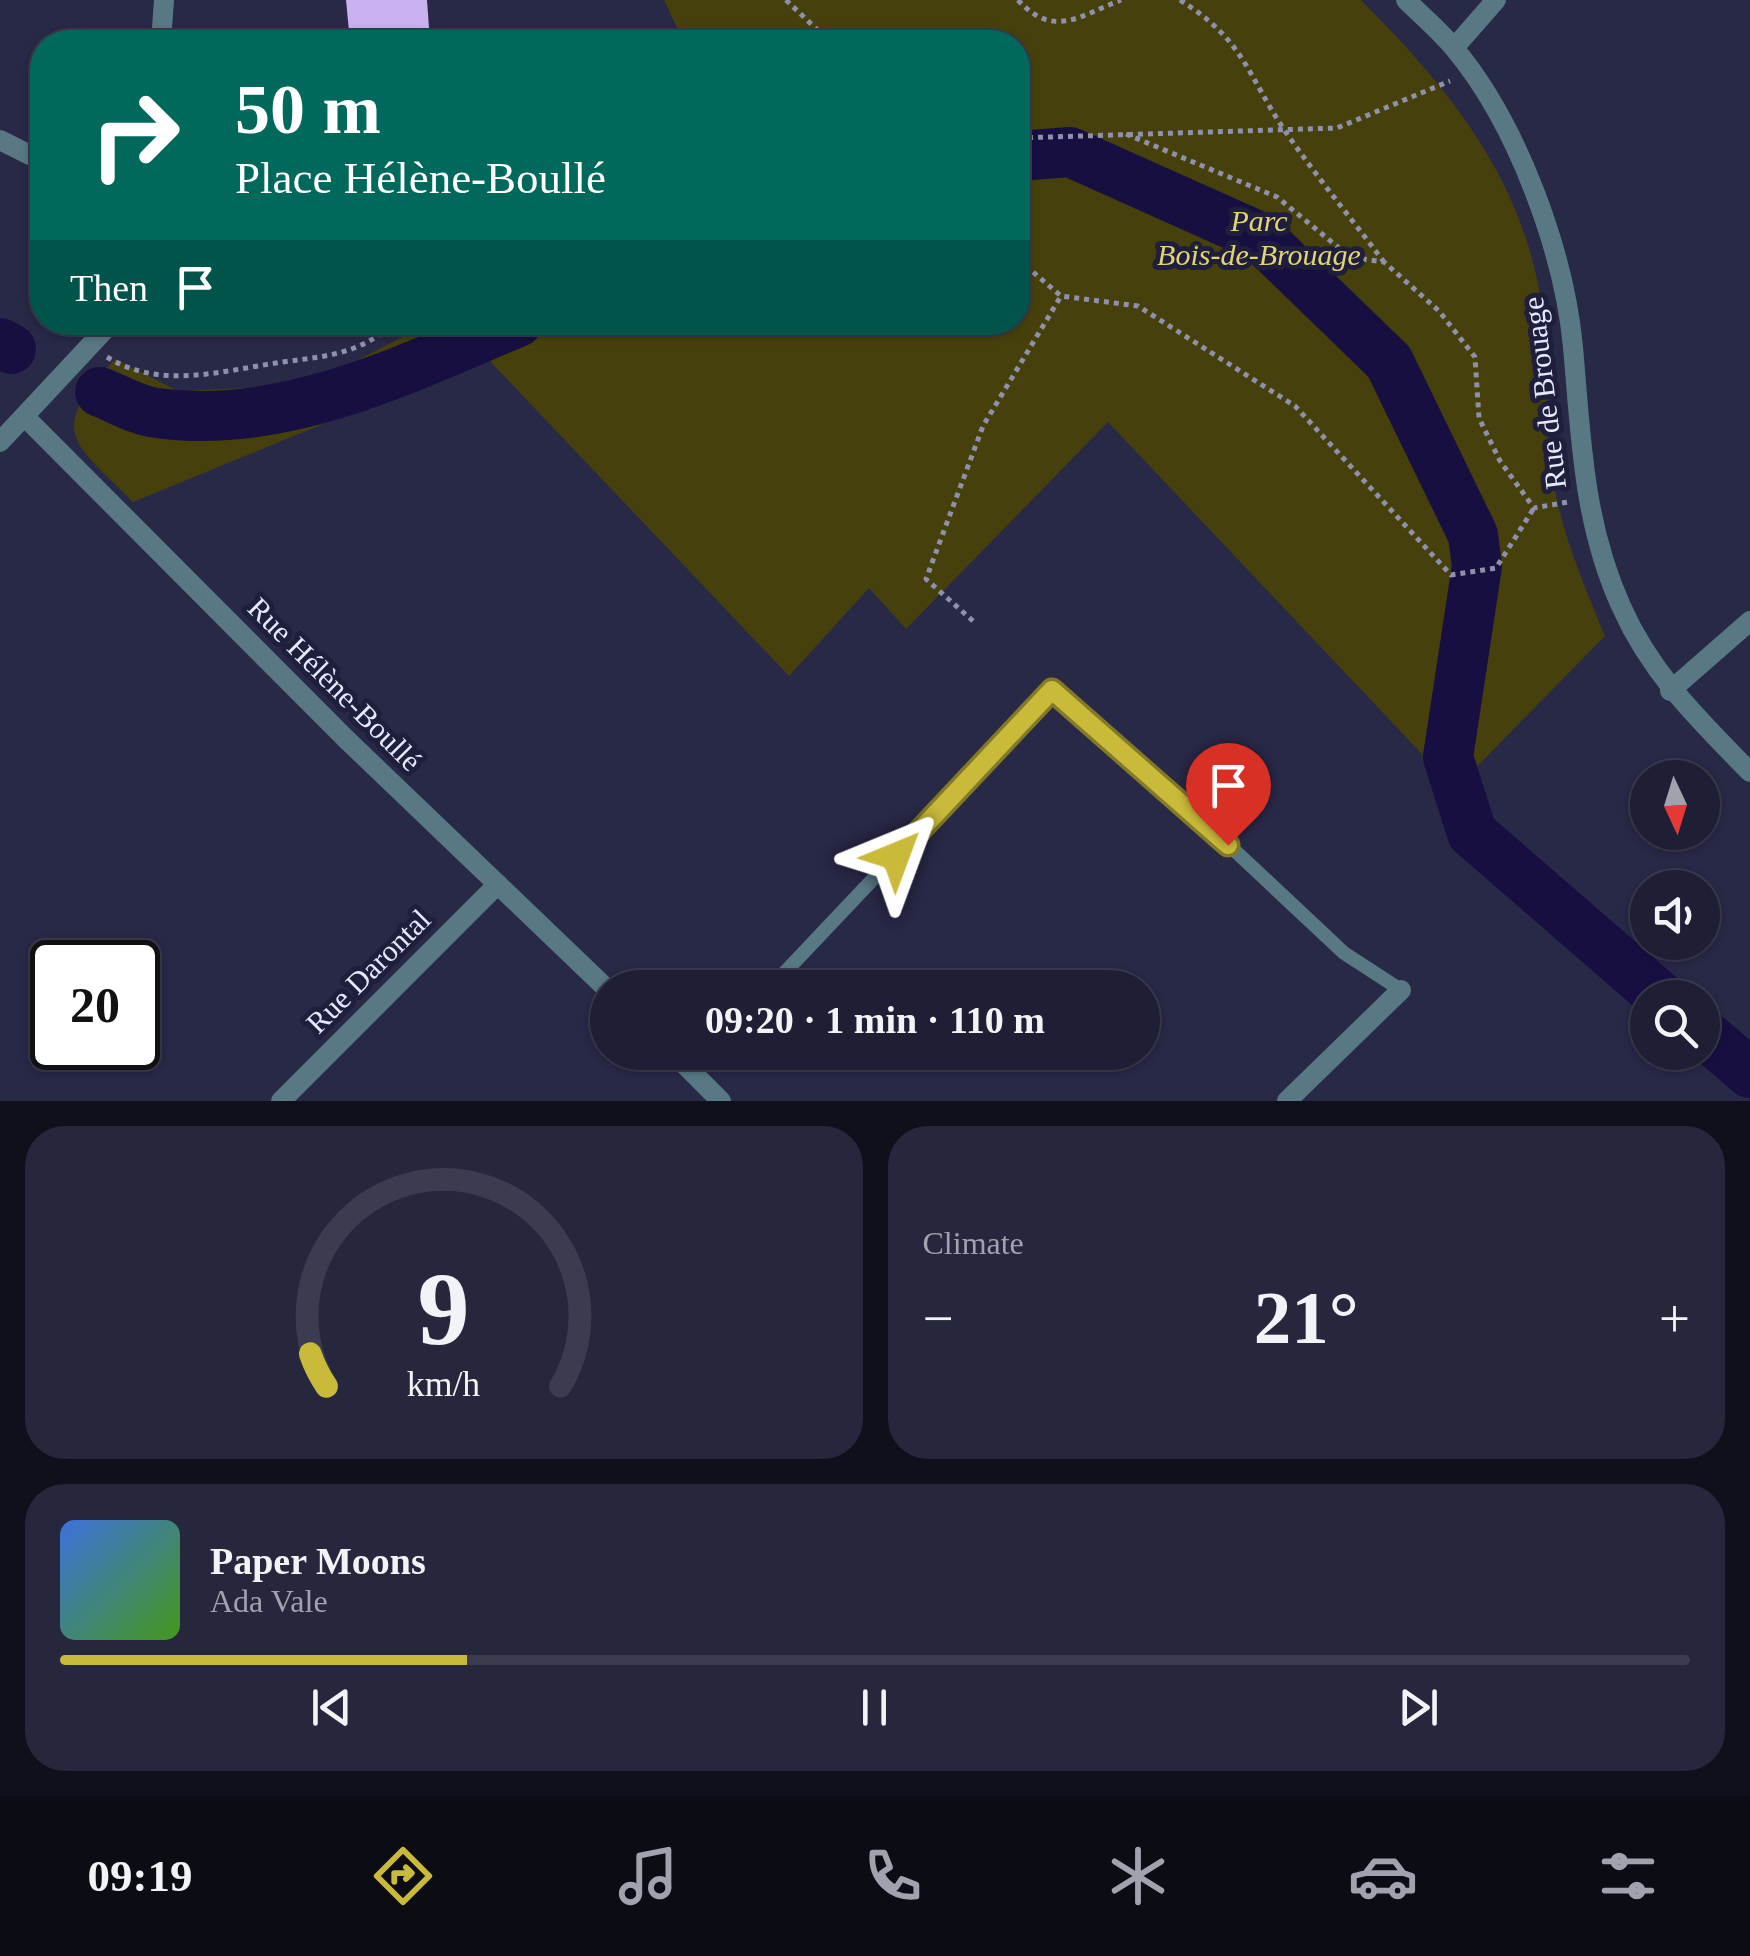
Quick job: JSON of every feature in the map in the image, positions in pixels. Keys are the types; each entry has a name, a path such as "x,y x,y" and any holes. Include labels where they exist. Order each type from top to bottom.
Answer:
{"street":[{"path":"163,30 164,0"},
{"name":"Rue de Brouage","path":"1406,0 1454,48 1471,72 1530,178 1549,232 1573,345 1577,432 1586,499 1620,605 1648,660 1670,691 1750,772"},
{"path":"1454,48 1496,0"},
{"path":"0,140 30,154"},
{"path":"0,442 102,335"},
{"name":"Rue Hélène-Boullé","path":"25,416 346,739 590,973"},
{"path":"1670,691 1750,621"},
{"name":"Rue Darontal","path":"281,1101 498,884"},
{"path":"1287,1101 1401,990"},
{"path":"691,1070 721,1101"}],"lane":[{"path":"787,970 1052,690 1200,818 1344,953 1401,990"}],"path":[{"path":"786,0 817,30"},
{"path":"1018,0 1033,16 1059,24 1121,0"},
{"path":"1180,0 1219,25 1254,73 1284,129 1384,262 1439,311 1475,357 1479,418 1500,462 1534,508"},
{"path":"1030,138 1338,128 1471,72"},
{"path":"1126,134 1276,197 1350,257 1384,262"},
{"path":"1030,269 1061,296 1138,306 1294,406 1451,575 1496,568 1534,508 1586,499"},
{"path":"973,621 926,579 983,426 1061,296"},
{"path":"92,348 120,366 167,376 225,375 283,362 316,360 360,346 378,335"}],"green space":[{"name":"Parc Bois-de-Brouage","path":"664,0 1361,0 1451,100 1499,174 1517,214 1532,257 1541,302 1550,451 1557,500 1572,552 1605,636 1455,789 1108,422 906,629 869,588 789,676 486,357 133,502 82,449 75,435 75,420 94,384 115,359 178,391 309,385 407,335 1030,335 1030,30 678,30"}],"building":[{"path":"346,0 427,0 429,30 349,30"}],"waterway":[{"path":"1030,155 1070,152 1260,237 1389,362 1473,535 1477,566 1448,757 1472,833 1641,980"},
{"path":"100,392 157,413 250,413 342,392 488,335"},
{"path":"0,343 11,349"},
{"path":"1720,1047 1750,1073"}],"route":[{"path":"896,856 1052,690 1228,845"}]}
